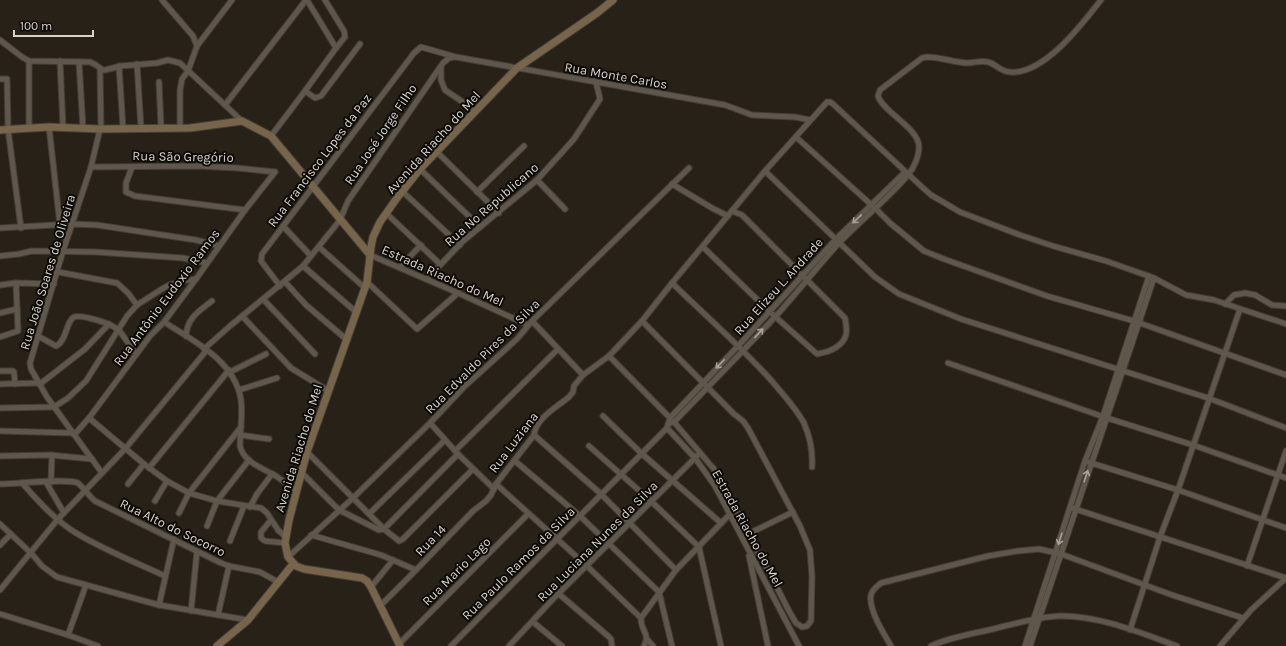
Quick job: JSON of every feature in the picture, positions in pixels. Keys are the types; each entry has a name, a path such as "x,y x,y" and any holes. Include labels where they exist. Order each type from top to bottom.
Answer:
{"street":[{"path":"162,0 193,36 198,46"},
{"path":"180,128 180,90 182,79 188,71 198,46 232,0"},
{"path":"225,105 307,0 336,48"},
{"path":"270,136 345,37 325,0"},
{"name":"Avenida Riacho do Mel","path":"288,557 286,540 301,472 327,390 366,285 373,237 380,222 386,212 420,169 517,68 597,13 613,0"},
{"name":"Rua Elizeu L. Andrade","path":"670,423 703,382 802,276 906,173 912,169 918,154 919,143 902,122 881,102 878,96 880,90 922,58 927,56 967,63 983,61 1008,72 1029,69 1054,52 1066,41 1079,28 1101,0"},
{"path":"0,40 29,61 90,62 105,70 119,66 157,63 168,60 180,63 242,121 270,136 370,255"},
{"path":"305,91 315,98 319,98 360,44"},
{"name":"Rua Monte Carlos","path":"419,48 422,47 454,57 725,105 752,115 795,117 810,120"},
{"name":"Rua Francisco Lopes da Paz","path":"280,286 260,259 262,254 419,48"},
{"path":"442,53 441,80 445,90 476,111"},
{"name":"Rua José Jorge Filho","path":"0,590 58,519 125,448 205,350 242,316 303,266 340,220 348,201 442,64 449,58 454,57"},
{"path":"29,61 29,128"},
{"path":"60,61 63,128"},
{"path":"79,62 83,128"},
{"path":"137,64 141,128"},
{"path":"119,66 123,128"},
{"name":"Rua João Soares de Oliveira","path":"100,68 100,129 91,166 71,224 30,364 31,369 54,407 102,473"},
{"path":"0,79 7,79 8,129 21,228"},
{"path":"159,82 161,127"},
{"name":"Rua No Republicano","path":"427,279 440,264 480,227 537,180 574,139 600,100 596,82"},
{"path":"583,375 609,356 642,321 765,171 824,104 830,102 931,195 960,212 1026,237 1106,261 1151,277 1186,295 1214,300 1286,324"},
{"path":"0,130 49,127 100,129 161,127 180,128 242,121"},
{"path":"49,127 60,225"},
{"path":"796,137 902,234 919,248 931,254 1047,296 1136,322 1286,375"},
{"path":"477,192 524,146"},
{"path":"437,152 498,213"},
{"name":"Rua São Gregório","path":"91,166 219,166 275,172"},
{"path":"132,167 126,187 126,192 128,193 143,197 245,210"},
{"name":"Rua Edvaldo Pires da Silva","path":"288,557 353,498 430,423 464,387 517,339 530,323 689,168"},
{"path":"420,169 480,227"},
{"path":"765,171 875,277 900,294 961,319 1208,398 1286,428"},
{"name":"Rua Antônio Eudoxio Ramos","path":"74,434 89,418 150,336 164,322 245,210 275,172"},
{"path":"537,180 565,209"},
{"path":"672,184 712,208 742,216 845,318 846,334 840,346 829,352 817,354 769,311 703,247"},
{"path":"402,191 460,245"},
{"path":"386,212 440,264"},
{"path":"0,228 71,224 113,226 196,240 219,246"},
{"path":"283,226 311,256"},
{"name":"Rua Elizeu L. Andrade","path":"670,423 708,387 776,316 838,241"},
{"path":"400,267 421,245"},
{"path":"319,247 417,329 458,293"},
{"path":"0,256 32,251 63,251 173,257 193,259 207,263"},
{"name":"Estrada Riacho do Mel","path":"370,255 530,323 583,375"},
{"path":"303,266 356,312"},
{"path":"58,272 117,283 128,293 137,306"},
{"path":"1025,646 1036,620 1151,277"},
{"path":"0,408 54,407 68,398 86,381 131,312 137,306 168,285 196,279"},
{"path":"285,282 306,305 346,339"},
{"path":"0,337 18,331 16,283"},
{"path":"672,283 738,346 782,393 803,422 809,436 812,467"},
{"path":"0,284 54,284"},
{"path":"1225,304 1234,296 1245,293 1255,295 1272,305 1286,306"},
{"path":"263,299 315,354"},
{"path":"186,336 187,324 212,301"},
{"path":"0,313 17,309"},
{"path":"1130,630 1160,537 1178,490 1208,398 1240,309"},
{"path":"242,316 291,368 327,390"},
{"path":"38,336 56,346 60,344 72,318 75,317 95,320 108,324 119,330 136,354"},
{"path":"642,321 734,414 743,421 793,512 748,534"},
{"path":"164,322 205,350 230,371 239,390 241,402 241,450 249,460 297,491"},
{"path":"0,384 40,384 85,349 108,324"},
{"path":"301,472 339,510 378,530 384,529 558,349"},
{"path":"149,468 230,371 266,354"},
{"name":"Estrada Riacho do Mel","path":"609,356 720,475 748,534 796,623 802,627 807,626 811,621 812,576 810,550 793,512"},
{"path":"948,363 1105,417 1193,445 1286,478"},
{"path":"0,371 14,372 16,384"},
{"name":"Rua Luziana","path":"495,486 534,435 534,431 538,424 569,397 573,392 574,386 583,375"},
{"path":"239,390 277,378"},
{"path":"603,416 641,453 721,523"},
{"path":"89,418 149,468 167,481 189,493 217,501 258,507 264,510 286,540"},
{"path":"430,423 473,469 558,539 640,618"},
{"name":"Estrada Riacho do Mel","path":"670,423 715,486 799,646"},
{"name":"Rua Paulo Ramos da Silva","path":"451,646 601,494 622,475 670,423"},
{"path":"179,513 189,493 241,427"},
{"path":"0,431 74,434"},
{"path":"240,435 269,439"},
{"path":"534,435 601,494 676,570"},
{"path":"369,514 445,440"},
{"path":"589,446 652,502 698,547 721,646"},
{"path":"1247,566 1286,451"},
{"path":"307,452 384,529 397,540 401,541 473,469"},
{"name":"Rua Luciana Nunes da Silva","path":"510,646 559,594 700,453"},
{"path":"0,456 92,458"},
{"path":"52,456 49,482 64,513"},
{"path":"207,526 217,501 249,460"},
{"path":"515,461 580,516 659,592 672,646"},
{"path":"1088,462 1178,490 1286,528"},
{"path":"128,484 144,464"},
{"path":"250,507 257,494 272,474"},
{"path":"155,501 167,481"},
{"name":"Rua Alto do Socorro","path":"0,484 74,482 79,484 95,501 229,566 260,572 278,582"},
{"path":"22,483 58,519 75,533 165,576"},
{"name":"Rua 14","path":"381,605 473,511 486,500 495,486"},
{"path":"230,541 244,506"},
{"path":"1073,508 1286,578 1243,618 1220,646"},
{"name":"Rua Mario Lago","path":"400,645 528,514"},
{"path":"644,646 647,636 640,624 640,618 676,570 730,514"},
{"path":"271,520 261,532 260,537 262,540 286,540"},
{"path":"0,524 31,553 42,566 56,577 159,605 248,620"},
{"path":"0,545 11,534"},
{"path":"311,536 381,555 416,570"},
{"path":"159,605 174,539"},
{"path":"748,549 768,646"},
{"path":"891,646 871,603 873,590 881,583 1001,554 1039,549 1058,553 1146,584 1172,595 1243,618"},
{"path":"191,611 197,551"},
{"path":"288,557 293,564 304,569 362,578 367,581 381,605 400,645"},
{"path":"371,587 393,560"},
{"path":"217,646 248,620 293,564"},
{"path":"218,615 229,566"},
{"path":"68,635 86,586"},
{"path":"559,594 608,636 612,642 612,646"},
{"path":"0,614 68,635 86,644 98,646"},
{"path":"931,646 951,638 1059,616 1083,618 1102,622 1177,646"},
{"path":"1030,646 1036,620"},
{"path":"533,622 562,646"},
{"path":"646,639 653,646"}]}
